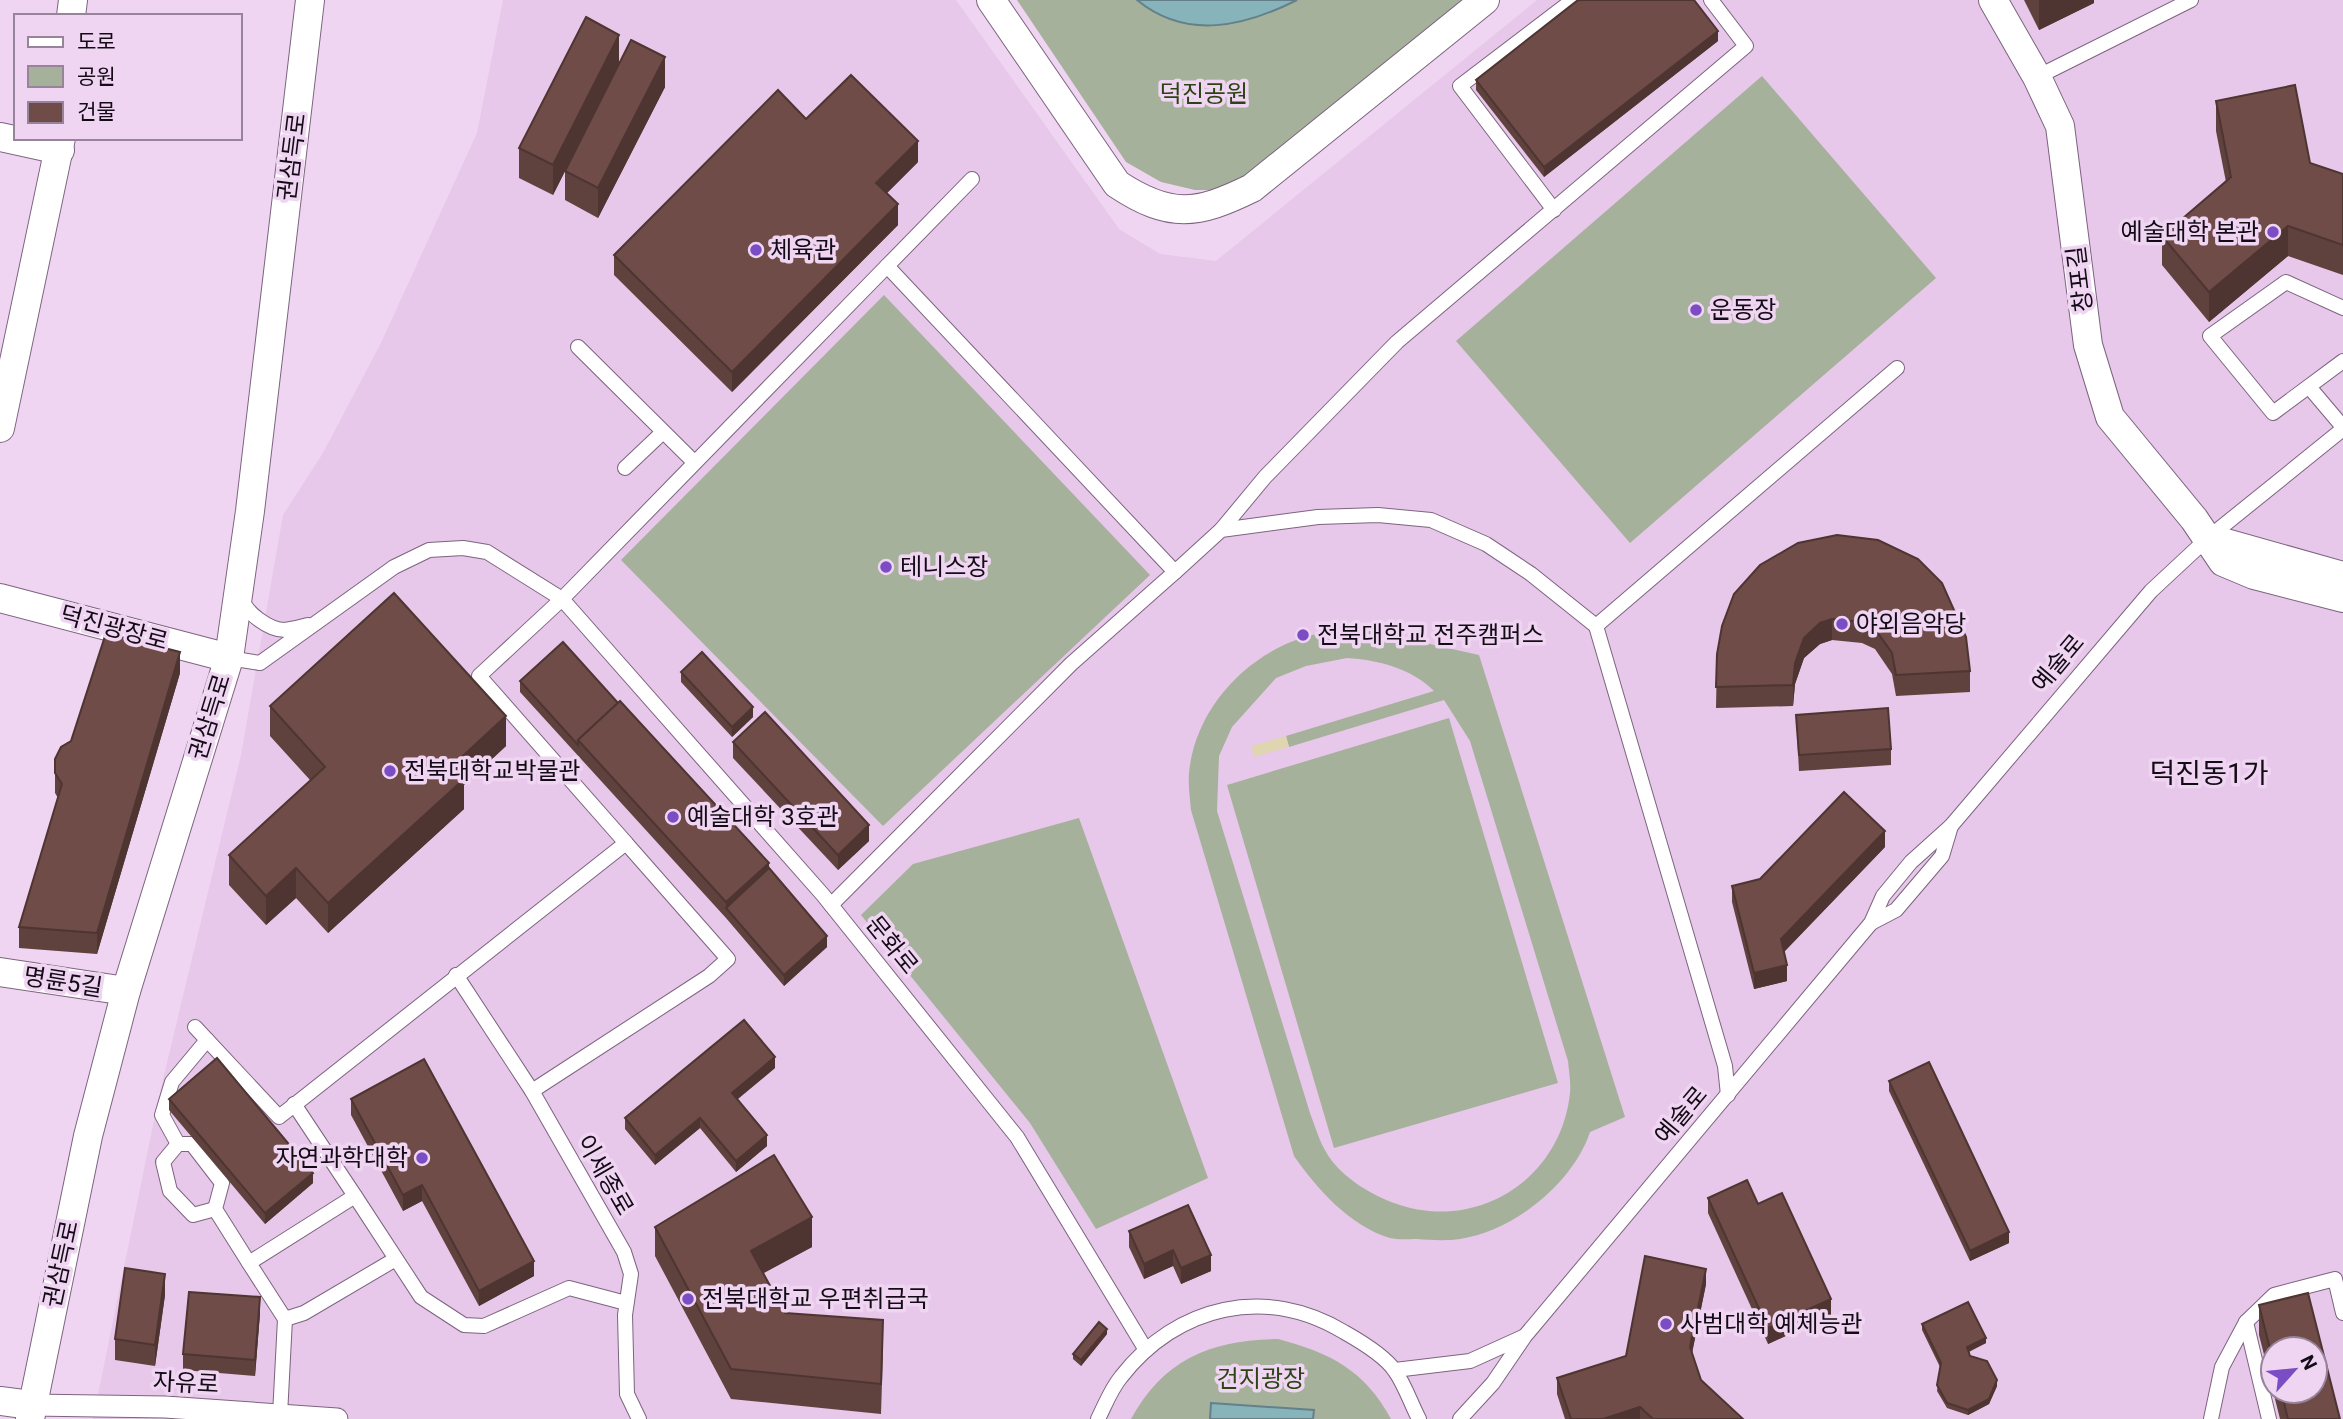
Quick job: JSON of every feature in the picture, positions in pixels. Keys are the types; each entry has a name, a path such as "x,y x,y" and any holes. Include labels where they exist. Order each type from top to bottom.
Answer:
{"street":[{"name":"권삼득로","path":"30,1412 88,1136 126,991 229,657 250,511 310,0"},
{"path":"990,0 1117,184 1143,201 1176,210 1213,207 1252,188 1485,0"},
{"name":"창포길","path":"1993,0 2037,77 2060,126 2088,345 2110,417 2208,538 2223,562 2254,575 2343,598"},
{"path":"0,428 61,144 26,140"},
{"path":"2208,538 2343,576"},
{"name":"덕진광장로","path":"0,598 229,657"},
{"name":"명륜5길","path":"0,972 126,991"},
{"path":"0,1401 30,1412"},
{"name":"자유로","path":"30,1412 165,1407 337,1419"}],"lane":[{"path":"1554,210 1460,86 1573,0"},
{"path":"831,905 1071,664 1221,530 1265,477 1397,342 1746,46 1711,0"},
{"path":"2037,77 2191,0"},
{"path":"531,1091 709,976 728,960 479,677 562,599 972,179"},
{"path":"887,266 1175,572"},
{"path":"2343,308 2286,282 2210,336 2273,413 2343,361"},
{"path":"578,347 694,462"},
{"path":"1596,626 1897,368"},
{"path":"2310,388 2343,428"},
{"name":"예술로","path":"1460,1419 1493,1383 1525,1336 1871,923 1883,896 1910,862 1951,826 2151,590 2208,538 2343,428"},
{"path":"625,468 663,432"},
{"path":"1221,530 1318,517 1378,515 1431,520 1486,544 1531,573 1596,626 1725,1066 1728,1095"},
{"name":"문화로","path":"229,657 260,663 394,567 429,551 463,548 487,552 562,599 831,905 1017,1137 1146,1350"},
{"path":"239,577 243,602 264,623 283,630 313,624"},
{"path":"195,1027 279,1117 626,843"},
{"name":"이세종로","path":"457,975 531,1091 624,1252 631,1275 626,1303 626,1394 639,1419"},
{"path":"177,1144 162,1115 172,1082 207,1040"},
{"path":"294,1104 394,1260 421,1297 464,1325 484,1326 569,1289 626,1303"},
{"path":"177,1144 192,1144 222,1183 215,1209 285,1319 280,1415"},
{"path":"177,1144 163,1162 170,1191 193,1215 215,1209"},
{"path":"249,1263 355,1196"},
{"path":"285,1319 304,1313 394,1260"},
{"path":"2211,1419 2222,1367 2246,1322 2274,1295 2335,1279 2343,1313"},
{"path":"1098,1419 1119,1378 1146,1350 1180,1327 1225,1307 1255,1305 1324,1320 1395,1370 1419,1419"},
{"path":"2246,1322 2269,1419"},
{"path":"1395,1370 1470,1361 1525,1336"}],"shaded area":[{"name":"전북대학교 전주캠퍼스","path":"503,0 956,0 1119,229 1160,254 1216,261 1537,0 2343,0 2343,1419 93,1419 159,1096 241,755 283,515 323,453 381,343 477,133"},
{"path":"1137,0 1297,0 1257,17 1237,22 1196,25 1156,13"},
{"path":"1211,1403 1314,1410 1313,1419 1210,1419"}],"green space":[{"name":"덕진공원","path":"1017,0 1474,0 1257,175 1225,190 1195,190 1161,182 1126,162"},
{"name":"운동장","path":"1762,76 1936,278 1630,543 1456,341"},
{"name":"테니스장","path":"884,295 1150,575 883,826 621,560"},
{"path":"1337,631 1372,631 1479,655 1625,1117 1590,1132 1570,1169 1539,1202 1501,1226 1480,1234 1460,1239 1438,1240 1393,1239 1375,1232 1361,1225 1336,1205 1294,1156 1191,810 1189,773 1194,746 1205,720 1220,696 1260,658 1310,635","holes":["1347,658 1405,671 1434,691 1286,736 1289,747 1444,700 1470,741 1568,1061 1570,1093 1563,1124 1550,1152 1531,1174 1509,1192 1482,1205 1454,1211 1424,1210 1386,1200 1352,1181 1328,1156 1310,1113 1217,811 1219,756 1232,727 1276,678 1306,666"]},
{"path":"1449,718 1558,1083 1334,1148 1227,785"},
{"path":"1079,818 1208,1178 1096,1229 1030,1123 861,915 913,864"},
{"name":"건지광장","path":"1278,1339 1297,1344 1344,1366 1369,1388 1391,1419 1131,1419 1159,1381 1192,1356 1232,1343"}],"sand":[{"path":"1286,736 1289,747 1254,757 1251,746"}],"building":[{"path":"1578,0 1694,0 1718,31 1544,167 1476,80"},
{"path":"586,17 619,35 553,165 519,148"},
{"path":"631,40 665,57 598,188 565,171"},
{"name":"체육관","path":"851,75 918,141 876,183 898,204 732,372 614,255 778,90 806,119"},
{"name":"예술대학 본관","path":"2295,85 2310,163 2343,174 2343,245 2288,226 2209,292 2162,236 2231,177 2216,101"},
{"name":"야외음악당","path":"1837,535 1878,540 1918,559 1942,583 1966,637 1970,671 1896,675 1892,653 1875,629 1862,622 1832,619 1820,623 1804,638 1795,663 1793,685 1716,687 1717,654 1722,626 1734,594 1760,565 1798,543"},
{"name":"전북대학교박물관","path":"394,593 506,716 452,766 464,779 328,903 296,868 266,896 229,855 325,767 270,706"},
{"path":"106,633 180,652 97,933 19,927 62,784 55,773 55,759 61,747 71,741"},
{"path":"563,642 618,703 578,740 578,745 520,681"},
{"path":"702,652 753,707 732,727 681,672"},
{"path":"620,701 769,863 726,902 578,740"},
{"path":"1888,708 1891,749 1799,755 1796,715"},
{"path":"765,712 869,825 838,855 733,742"},
{"path":"1844,792 1885,831 1781,939 1787,965 1754,973 1732,886 1760,879"},
{"path":"769,868 827,936 784,975 726,908"},
{"path":"744,1020 775,1057 732,1093 767,1135 736,1161 700,1118 655,1155 625,1118"},
{"path":"217,1058 313,1173 265,1213 169,1099"},
{"name":"자연과학대학","path":"424,1059 534,1261 479,1291 422,1185 403,1195 351,1099"},
{"path":"1929,1062 2009,1232 1970,1251 1889,1081"},
{"path":"774,1155 812,1217 751,1251 785,1313 883,1320 881,1384 731,1369 655,1227"},
{"path":"1747,1180 1758,1204 1782,1193 1831,1299 1768,1328 1708,1198"},
{"path":"1188,1205 1211,1255 1181,1268 1173,1250 1144,1264 1129,1231"},
{"name":"사범대학 예체능관","path":"1645,1256 1706,1269 1690,1347 1701,1380 1743,1419 1653,1419 1640,1407 1603,1419 1571,1419 1557,1378 1626,1356"},
{"path":"125,1268 165,1274 155,1345 115,1339"},
{"path":"189,1292 260,1297 255,1360 183,1354"},
{"path":"2308,1293 2319,1335 2266,1335 2259,1305"},
{"path":"1968,1302 1986,1338 1967,1347 1970,1356 1987,1361 1997,1380 1989,1399 1968,1410 1947,1403 1937,1385 1941,1363 1922,1324"},
{"path":"1099,1322 1107,1329 1081,1360 1073,1354"},
{"path":"2329,1376 2340,1419 2288,1419 2284,1405 2329,1405"}],"place":[{"name":"예술대학 본관","path":"2273,232"},
{"name":"체육관","path":"756,250"},
{"name":"운동장","path":"1696,310"},
{"name":"테니스장","path":"886,567"},
{"name":"야외음악당","path":"1842,624"},
{"name":"전북대학교 전주캠퍼스","path":"1303,635"},
{"name":"전북대학교박물관","path":"390,771"},
{"name":"예술대학 3호관","path":"673,817"},
{"name":"자연과학대학","path":"422,1158"},
{"name":"전북대학교 우편취급국","path":"688,1299"},
{"name":"사범대학 예체능관","path":"1666,1324"}],"district":[{"name":"덕진동1가","path":"2209,773"}]}
